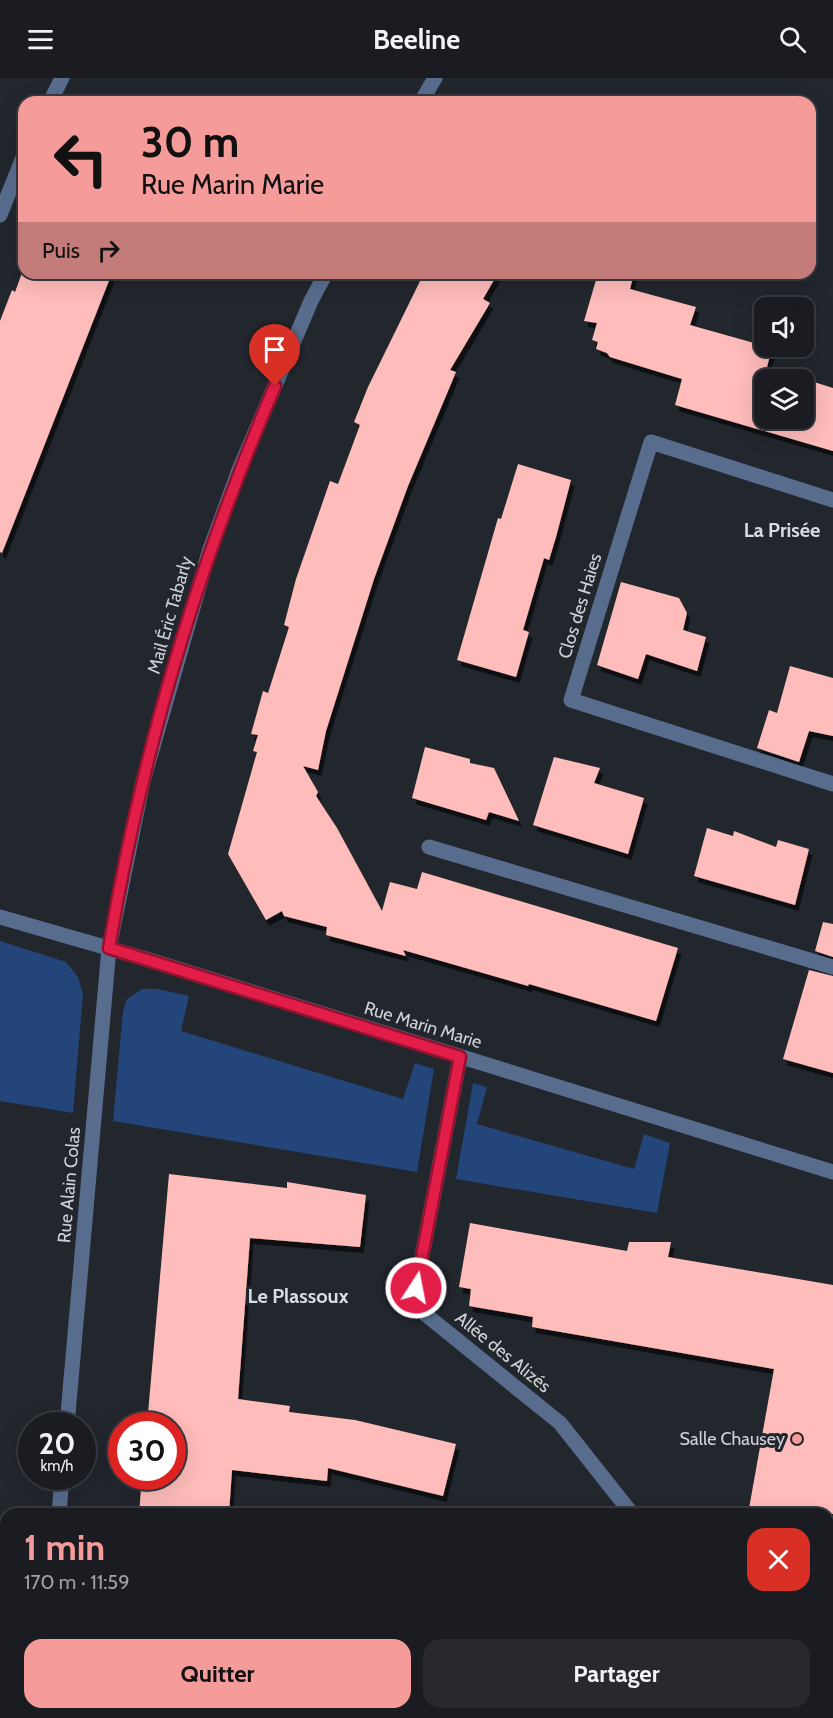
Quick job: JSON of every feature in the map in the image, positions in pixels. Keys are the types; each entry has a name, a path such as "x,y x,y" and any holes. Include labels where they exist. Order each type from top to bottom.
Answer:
{"street":[{"path":"53,96 62,78"},
{"path":"424,96 435,78"},
{"path":"0,215 18,170"},
{"name":"Mail Éric Tabarly","path":"109,948 143,781 209,552 239,470 311,301 323,279"},
{"name":"Clos des Haies","path":"833,500 651,442 571,699 833,784"},
{"path":"429,847 833,968"},
{"name":"Rue Marin Marie","path":"0,917 109,948 833,1172"},
{"name":"Rue Alain Colas","path":"68,1412 109,948"},
{"name":"Allée des Alizés","path":"460,1057 416,1288 425,1314 560,1423 627,1508"},
{"path":"60,1508 62,1490"}],"shaded area":[{"path":"0,941 66,962 78,977 83,994 73,1113 0,1101"},
{"path":"142,989 158,989 189,996 181,1031 403,1099 415,1063 434,1069 417,1172 113,1121 123,1011 127,999"},
{"path":"473,1083 487,1087 477,1124 634,1169 644,1134 670,1143 657,1213 456,1179"}],"building":[{"path":"20,279 110,279 2,553 0,552 0,321 12,290 15,292"},
{"path":"421,279 495,279 483,299 490,303 450,370 456,372 408,486 374,579 326,731 318,770 303,766 318,792 316,796 337,828 382,911 390,882 417,889 422,872 678,948 656,1021 403,950 406,956 326,935 327,927 284,916 282,911 266,920 228,854 257,752 253,751 258,735 251,734 263,691 268,693 289,627 284,625 296,579 330,481 338,484 360,425 354,422 368,387"},
{"path":"596,279 632,279 630,289 696,307 690,325 754,343 754,357 770,357 767,367 773,369 754,369 754,428 675,405 682,379 610,357 607,353 596,349 598,342 592,340 597,323 584,321"},
{"path":"814,382 833,388 833,451 757,429 814,429"},
{"path":"518,464 571,480 549,560 544,558 523,630 529,632 516,677 457,660 498,518 501,519"},
{"path":"621,582 679,598 687,613 683,630 706,637 697,671 646,654 638,679 597,665"},
{"path":"790,666 833,678 833,736 809,731 799,762 757,748 769,710 777,713"},
{"path":"425,747 470,759 470,763 494,768 519,821 489,812 486,820 412,798"},
{"path":"554,757 600,768 594,783 644,798 628,854 533,825"},
{"path":"707,828 733,836 734,831 776,847 778,840 809,849 795,905 694,876"},
{"path":"823,922 833,924 833,957 815,951"},
{"path":"809,970 833,976 833,1073 783,1059"},
{"path":"169,1174 287,1188 287,1182 366,1195 360,1247 250,1238 238,1399 290,1406 289,1412 355,1420 456,1444 443,1496 328,1468 327,1481 232,1470 229,1508 139,1508 141,1490 186,1490 186,1412 148,1412"},
{"name":"Salle Chausey","path":"470,1223 627,1251 629,1242 671,1242 668,1257 833,1285 833,1508 749,1508 774,1369 532,1327 533,1317 469,1306 471,1289 459,1287"}],"place":[{"name":"Salle Chausey","path":"797,1439"}],"district":[{"name":"La Prisée","path":"782,530"},
{"name":"Le Plassoux","path":"298,1296"}],"route":[{"path":"275,386 239,470 209,552 183,639 143,781 109,948 460,1057 416,1288"}]}
